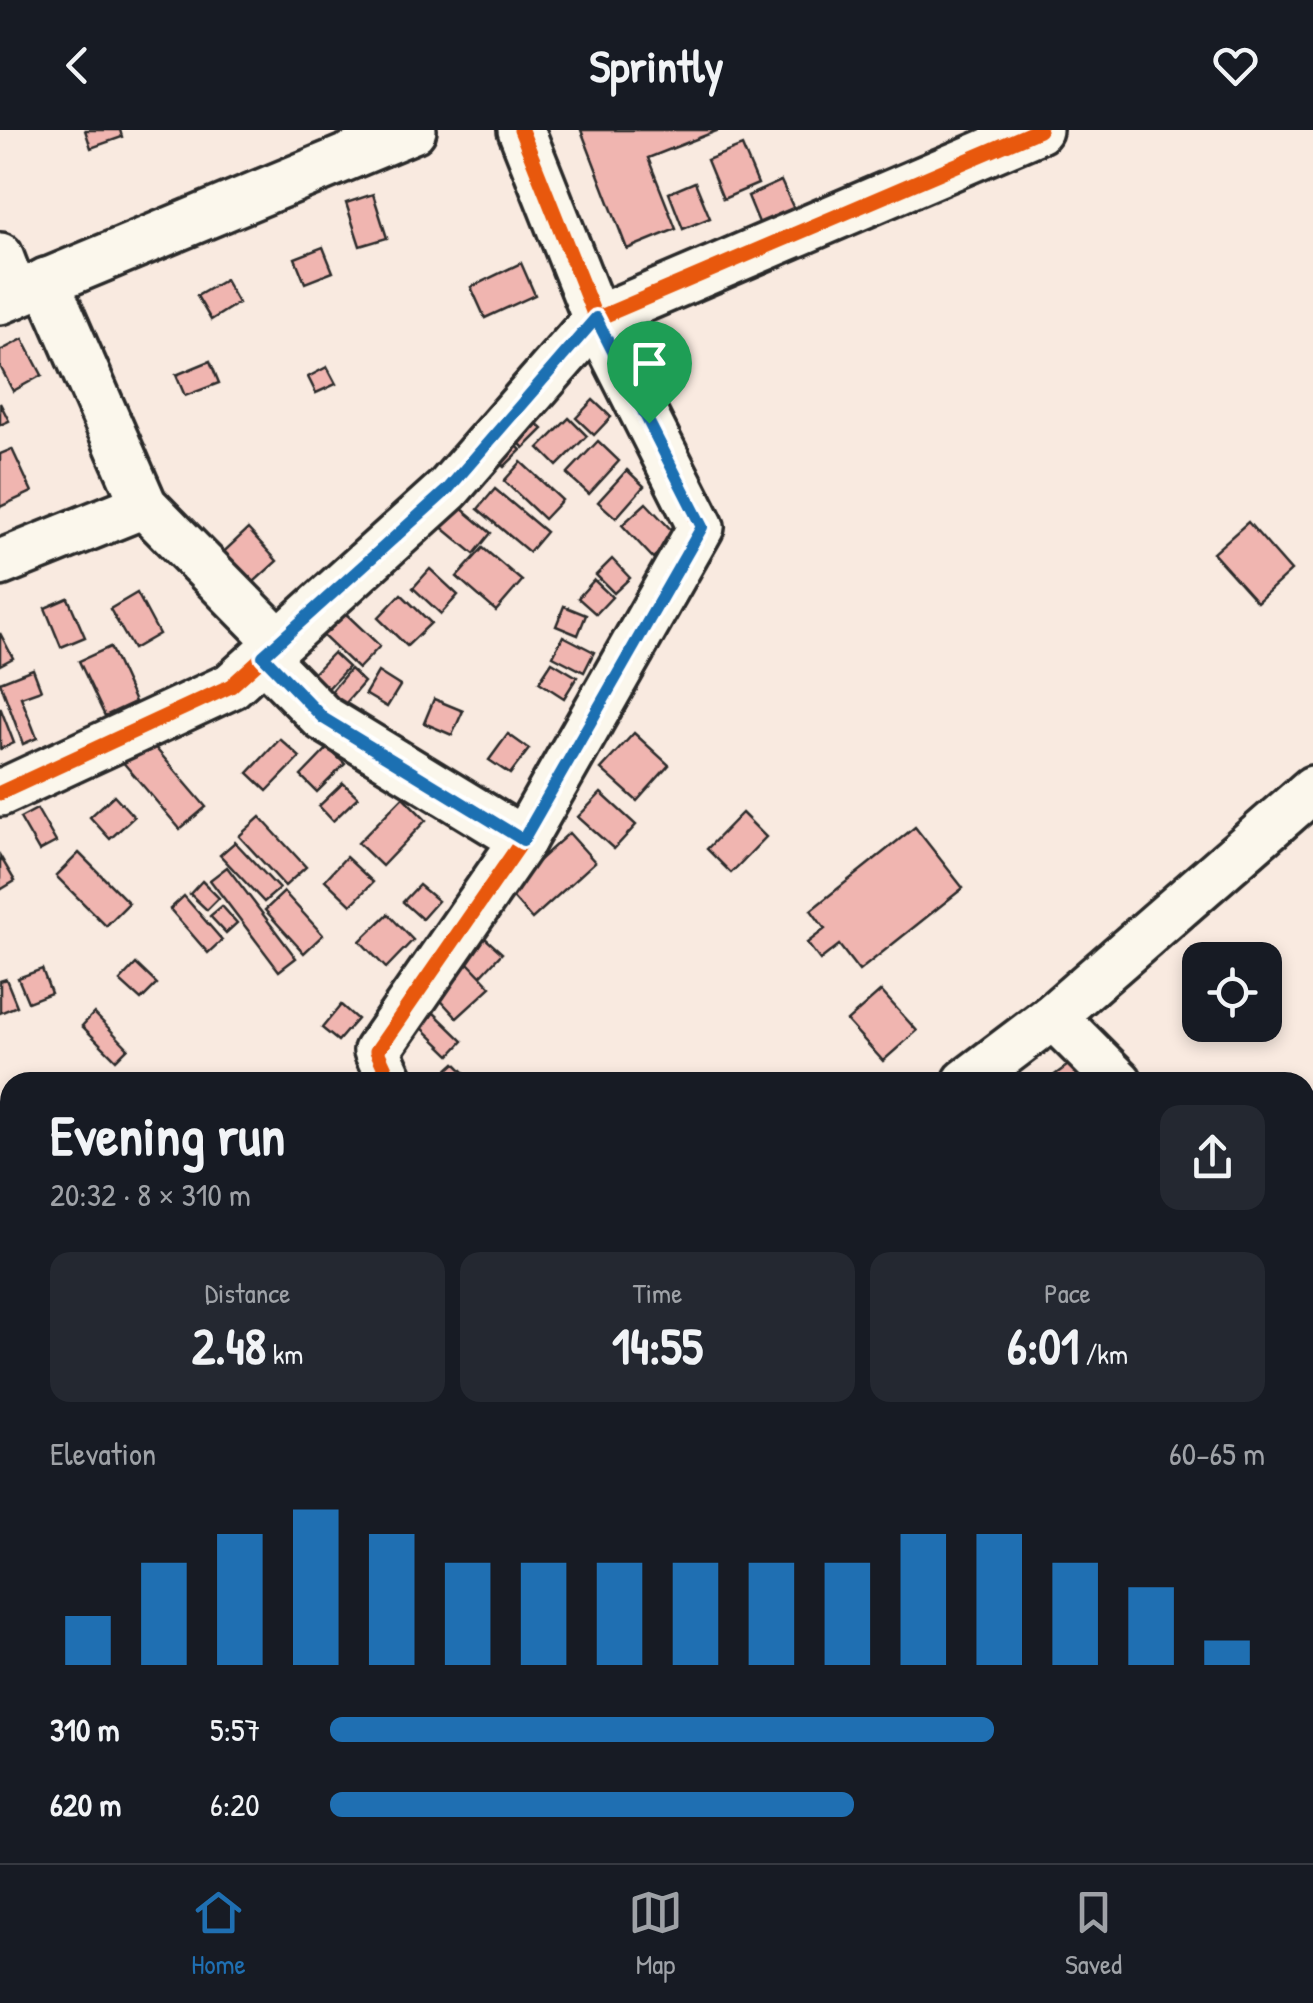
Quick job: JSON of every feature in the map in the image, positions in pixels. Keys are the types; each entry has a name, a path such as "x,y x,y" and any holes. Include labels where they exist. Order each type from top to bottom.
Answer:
{"street":[{"path":"412,130 15,283 144,505 271,649 323,718 523,840"},
{"path":"386,1072 377,1051 523,840 702,527 596,318 522,130"},
{"path":"0,793 231,686 448,489 596,318 1039,130"},
{"path":"0,563 144,505"},
{"path":"979,1072 1053,1016 1313,789"},
{"path":"1053,1016 1110,1072"}],"building":[{"path":"85,130 120,130 122,137 91,148"},
{"path":"581,130 719,130 648,158 676,229 627,249"},
{"path":"742,146 758,184 723,199 707,160"},
{"path":"781,181 794,209 760,225 748,196"},
{"path":"695,182 710,218 683,229 669,193"},
{"path":"373,194 387,238 360,246 346,203"},
{"path":"323,247 333,272 305,283 295,258"},
{"path":"521,263 535,295 485,318 471,287"},
{"path":"225,280 238,303 211,320 197,296"},
{"path":"23,339 42,375 13,391 0,366 0,351"},
{"path":"210,361 219,383 185,396 176,375"},
{"path":"327,367 336,384 316,393 308,377"},
{"path":"593,400 611,417 594,435 576,418"},
{"path":"0,403 9,421 0,425"},
{"path":"523,411 543,429 524,448 505,429"},
{"path":"569,418 587,436 557,466 539,448"},
{"path":"503,433 521,450 504,467 486,451"},
{"path":"598,441 619,461 589,494 567,474"},
{"path":"12,449 32,492 0,507 0,454"},
{"path":"521,462 562,500 544,519 504,481"},
{"path":"627,470 644,486 616,518 598,502"},
{"path":"495,489 546,532 529,552 478,509"},
{"path":"455,503 491,533 474,554 439,525"},
{"path":"646,503 677,536 653,558 622,525"},
{"path":"1248,522 1291,571 1257,602 1213,553"},
{"path":"248,529 277,561 244,591 215,560"},
{"path":"483,548 522,581 496,611 457,577"},
{"path":"612,559 630,578 614,593 596,575"},
{"path":"430,569 458,595 441,614 413,588"},
{"path":"594,580 612,597 596,614 578,598"},
{"path":"137,593 159,634 133,649 110,609"},
{"path":"401,594 431,623 407,646 378,618"},
{"path":"68,598 85,637 61,647 45,608"},
{"path":"564,606 586,615 578,635 556,626"},
{"path":"343,611 380,646 358,669 321,634"},
{"path":"0,633 13,658 0,665"},
{"path":"563,636 594,652 584,672 553,656"},
{"path":"110,647 135,702 105,716 79,661"},
{"path":"333,653 348,667 321,696 306,681"},
{"path":"552,662 577,677 564,698 539,682"},
{"path":"33,669 41,690 21,697 37,738 23,744 0,682"},
{"path":"350,669 364,682 339,711 325,699"},
{"path":"378,672 400,686 387,707 365,694"},
{"path":"434,699 463,711 452,735 424,723"},
{"path":"0,707 14,743 0,749"},
{"path":"634,733 669,765 637,801 601,769"},
{"path":"508,734 529,749 510,774 489,760"},
{"path":"147,738 206,807 180,829 121,760"},
{"path":"280,739 300,757 267,791 248,773"},
{"path":"328,748 345,764 317,792 301,776"},
{"path":"343,783 358,797 333,821 319,806"},
{"path":"601,793 636,825 614,849 578,817"},
{"path":"114,795 134,817 110,839 90,817"},
{"path":"403,797 426,820 382,866 358,843"},
{"path":"37,809 56,842 39,851 20,818"},
{"path":"742,813 766,837 731,873 707,849"},
{"path":"260,817 306,867 285,886 239,836"},
{"path":"915,827 963,888 859,971 839,945 820,960 807,943 825,929 811,910"},
{"path":"569,833 595,862 532,919 506,890"},
{"path":"235,842 279,889 264,902 220,855"},
{"path":"79,853 129,903 106,926 56,876"},
{"path":"0,856 15,881 0,890"},
{"path":"346,857 373,882 351,905 325,880"},
{"path":"227,867 296,958 279,971 210,880"},
{"path":"202,881 219,898 207,910 190,894"},
{"path":"419,885 438,901 422,919 403,902"},
{"path":"284,892 323,935 304,953 265,910"},
{"path":"184,896 222,940 208,953 170,909"},
{"path":"222,906 237,923 226,933 210,916"},
{"path":"388,914 413,940 386,968 360,941"},
{"path":"476,930 502,953 473,984 448,961"},
{"path":"468,963 491,987 457,1018 435,994"},
{"path":"136,964 157,984 141,1000 120,981"},
{"path":"42,969 51,993 28,1002 18,978"},
{"path":"6,979 17,1006 0,1013 0,981"},
{"path":"881,991 917,1031 883,1061 847,1021"},
{"path":"341,1005 357,1019 338,1041 322,1028"},
{"path":"432,1011 463,1041 450,1055 419,1025"},
{"path":"94,1013 128,1048 116,1060 82,1026"},
{"path":"455,1063 464,1072 445,1072"},
{"path":"1071,1063 1078,1072 1059,1072"}],"cycle path":[{"path":"386,1072 377,1051 523,840 701,527 596,319 521,130"},
{"path":"0,793 231,686 448,489 596,319 1039,130"}],"route":[{"path":"596,318 649,423 702,527 523,840 323,718 263,656 448,489 596,318"}]}
